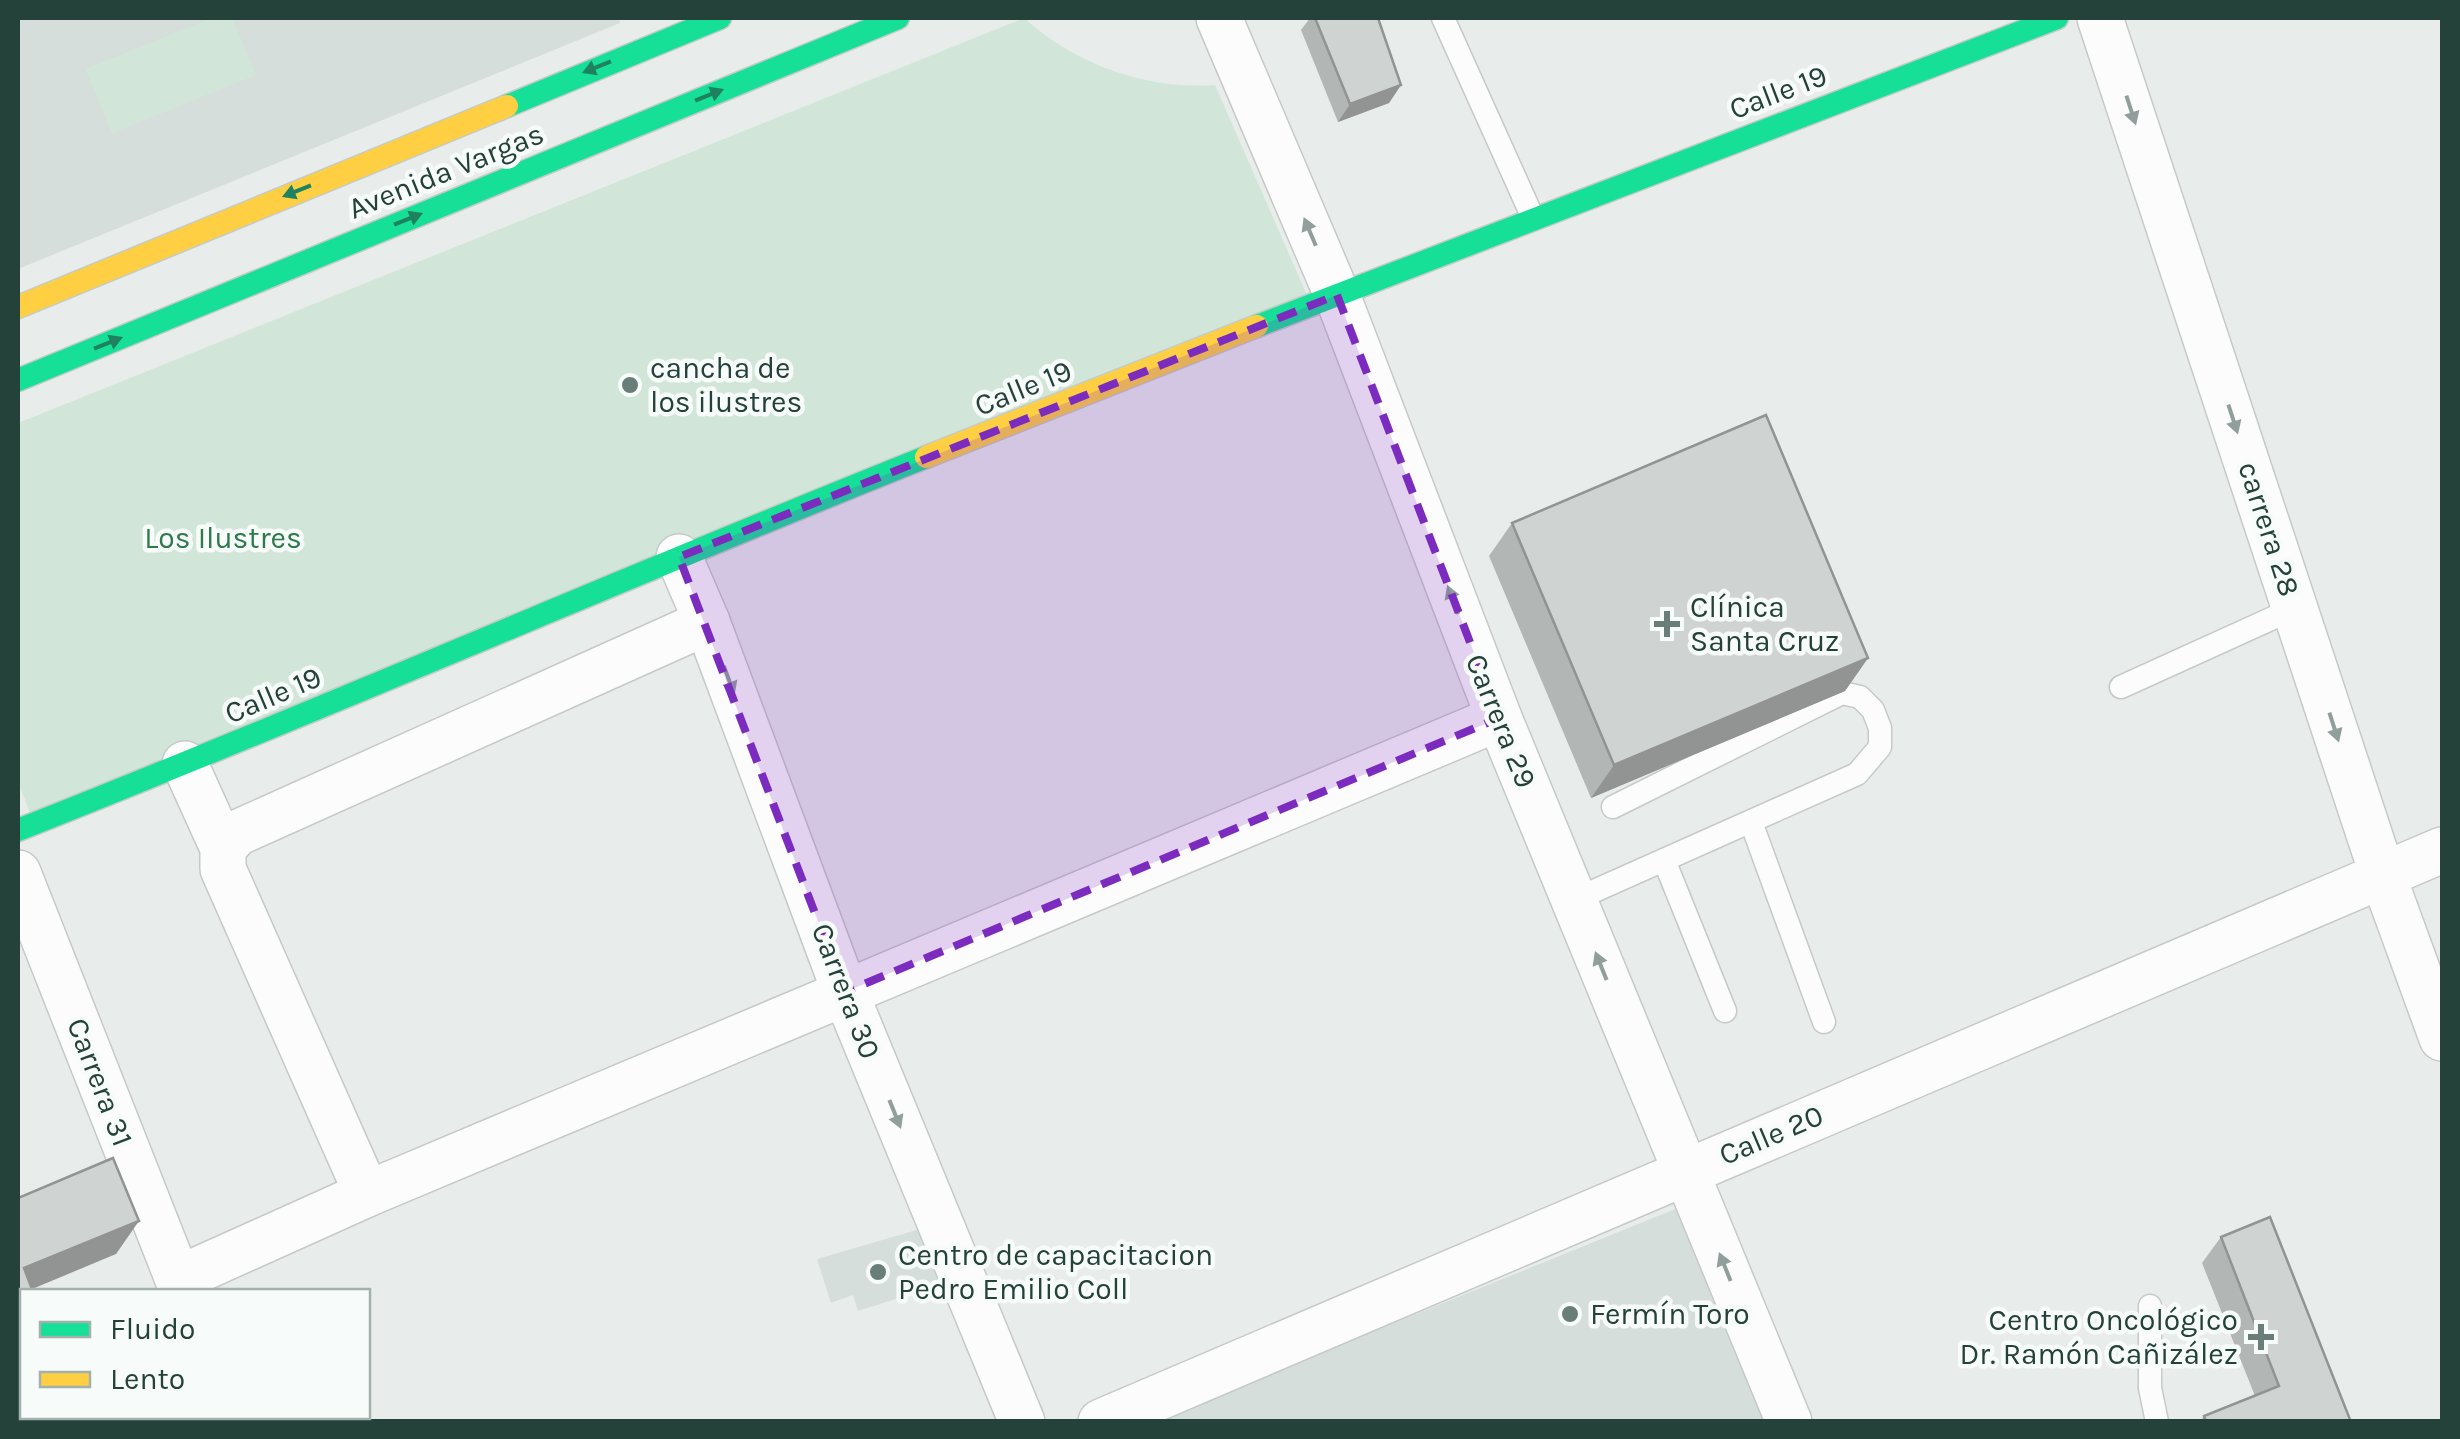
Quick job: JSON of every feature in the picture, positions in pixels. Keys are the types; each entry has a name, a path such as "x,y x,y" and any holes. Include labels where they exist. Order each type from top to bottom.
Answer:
{"street":[{"name":"Avenida Vargas","path":"22,305 650,30 720,18"},
{"name":"Avenida Vargas","path":"18,380 898,18"},
{"name":"Carrera 29","path":"1220,18 1337,295 1499,718 1788,1422"},
{"name":"Calle 19","path":"18,830 679,557 1533,218 2057,18"},
{"name":"carrera 28","path":"2100,18 2383,876 2442,1038"},
{"name":"Carrera 30","path":"679,557 845,992 1022,1422"},
{"path":"223,848 237,833 707,622"},
{"path":"180,1285 367,1194 1499,718"},
{"path":"185,764 223,848 223,868 367,1194"},
{"name":"Calle 20","path":"1101,1422 2442,850"},
{"name":"Carrera 31","path":"18,873 139,1204 180,1285"}],"lane":[{"path":"1443,18 1533,218"},
{"path":"18,277 22,305"},
{"path":"2121,686 2295,608"},
{"path":"1574,900 1857,774 1880,747 1880,728 1874,710 1860,697 1842,694 1612,807"},
{"path":"1751,822 1824,1022"},
{"path":"1664,860 1725,1011"},
{"path":"2150,1306 2150,1388 2157,1422"}],"highlighted area":[{"path":"1337,295 1499,718 845,992 679,557"}],"shaded area":[{"path":"18,18 619,18 620,23 18,269"},
{"name":"Fermín Toro","path":"1680,1207 1772,1422 1150,1422"},
{"name":"Centro de capacitacion Pedro Emilio Coll","path":"920,1229 940,1285 858,1311 853,1295 831,1303 817,1259"}],"green space":[{"path":"212,18 232,18 256,75 112,133 86,69"},
{"name":"Los Ilustres","path":"1024,18 1066,49 1113,71 1163,83 1215,85 1307,295 30,813 18,782 18,423"}],"building":[{"path":"1315,18 1378,18 1401,85 1350,104"},
{"name":"Clínica Santa Cruz","path":"1766,415 1868,658 1614,765 1512,523"},
{"path":"113,1158 139,1221 24,1268 32,1289 20,1289 20,1419 87,1422 18,1422 18,1198"},
{"path":"2270,1217 2351,1422 2206,1422 2204,1416 2279,1386 2221,1237"}],"traffic: fast":[{"path":"507,106 720,18"},
{"path":"18,380 898,18"},
{"path":"1257,326 2057,18"},
{"path":"18,830 926,457"}],"traffic: slow":[{"path":"18,307 507,106"},
{"path":"926,457 1257,326"}],"place":[{"name":"cancha de los ilustres","path":"630,385"},
{"name":"Clínica Santa Cruz","path":"1667,624"},
{"name":"Centro de capacitacion Pedro Emilio Coll","path":"878,1272"},
{"name":"Fermín Toro","path":"1570,1314"},
{"name":"Centro Oncológico Dr. Ramón Cañizález","path":"2261,1337"}]}
